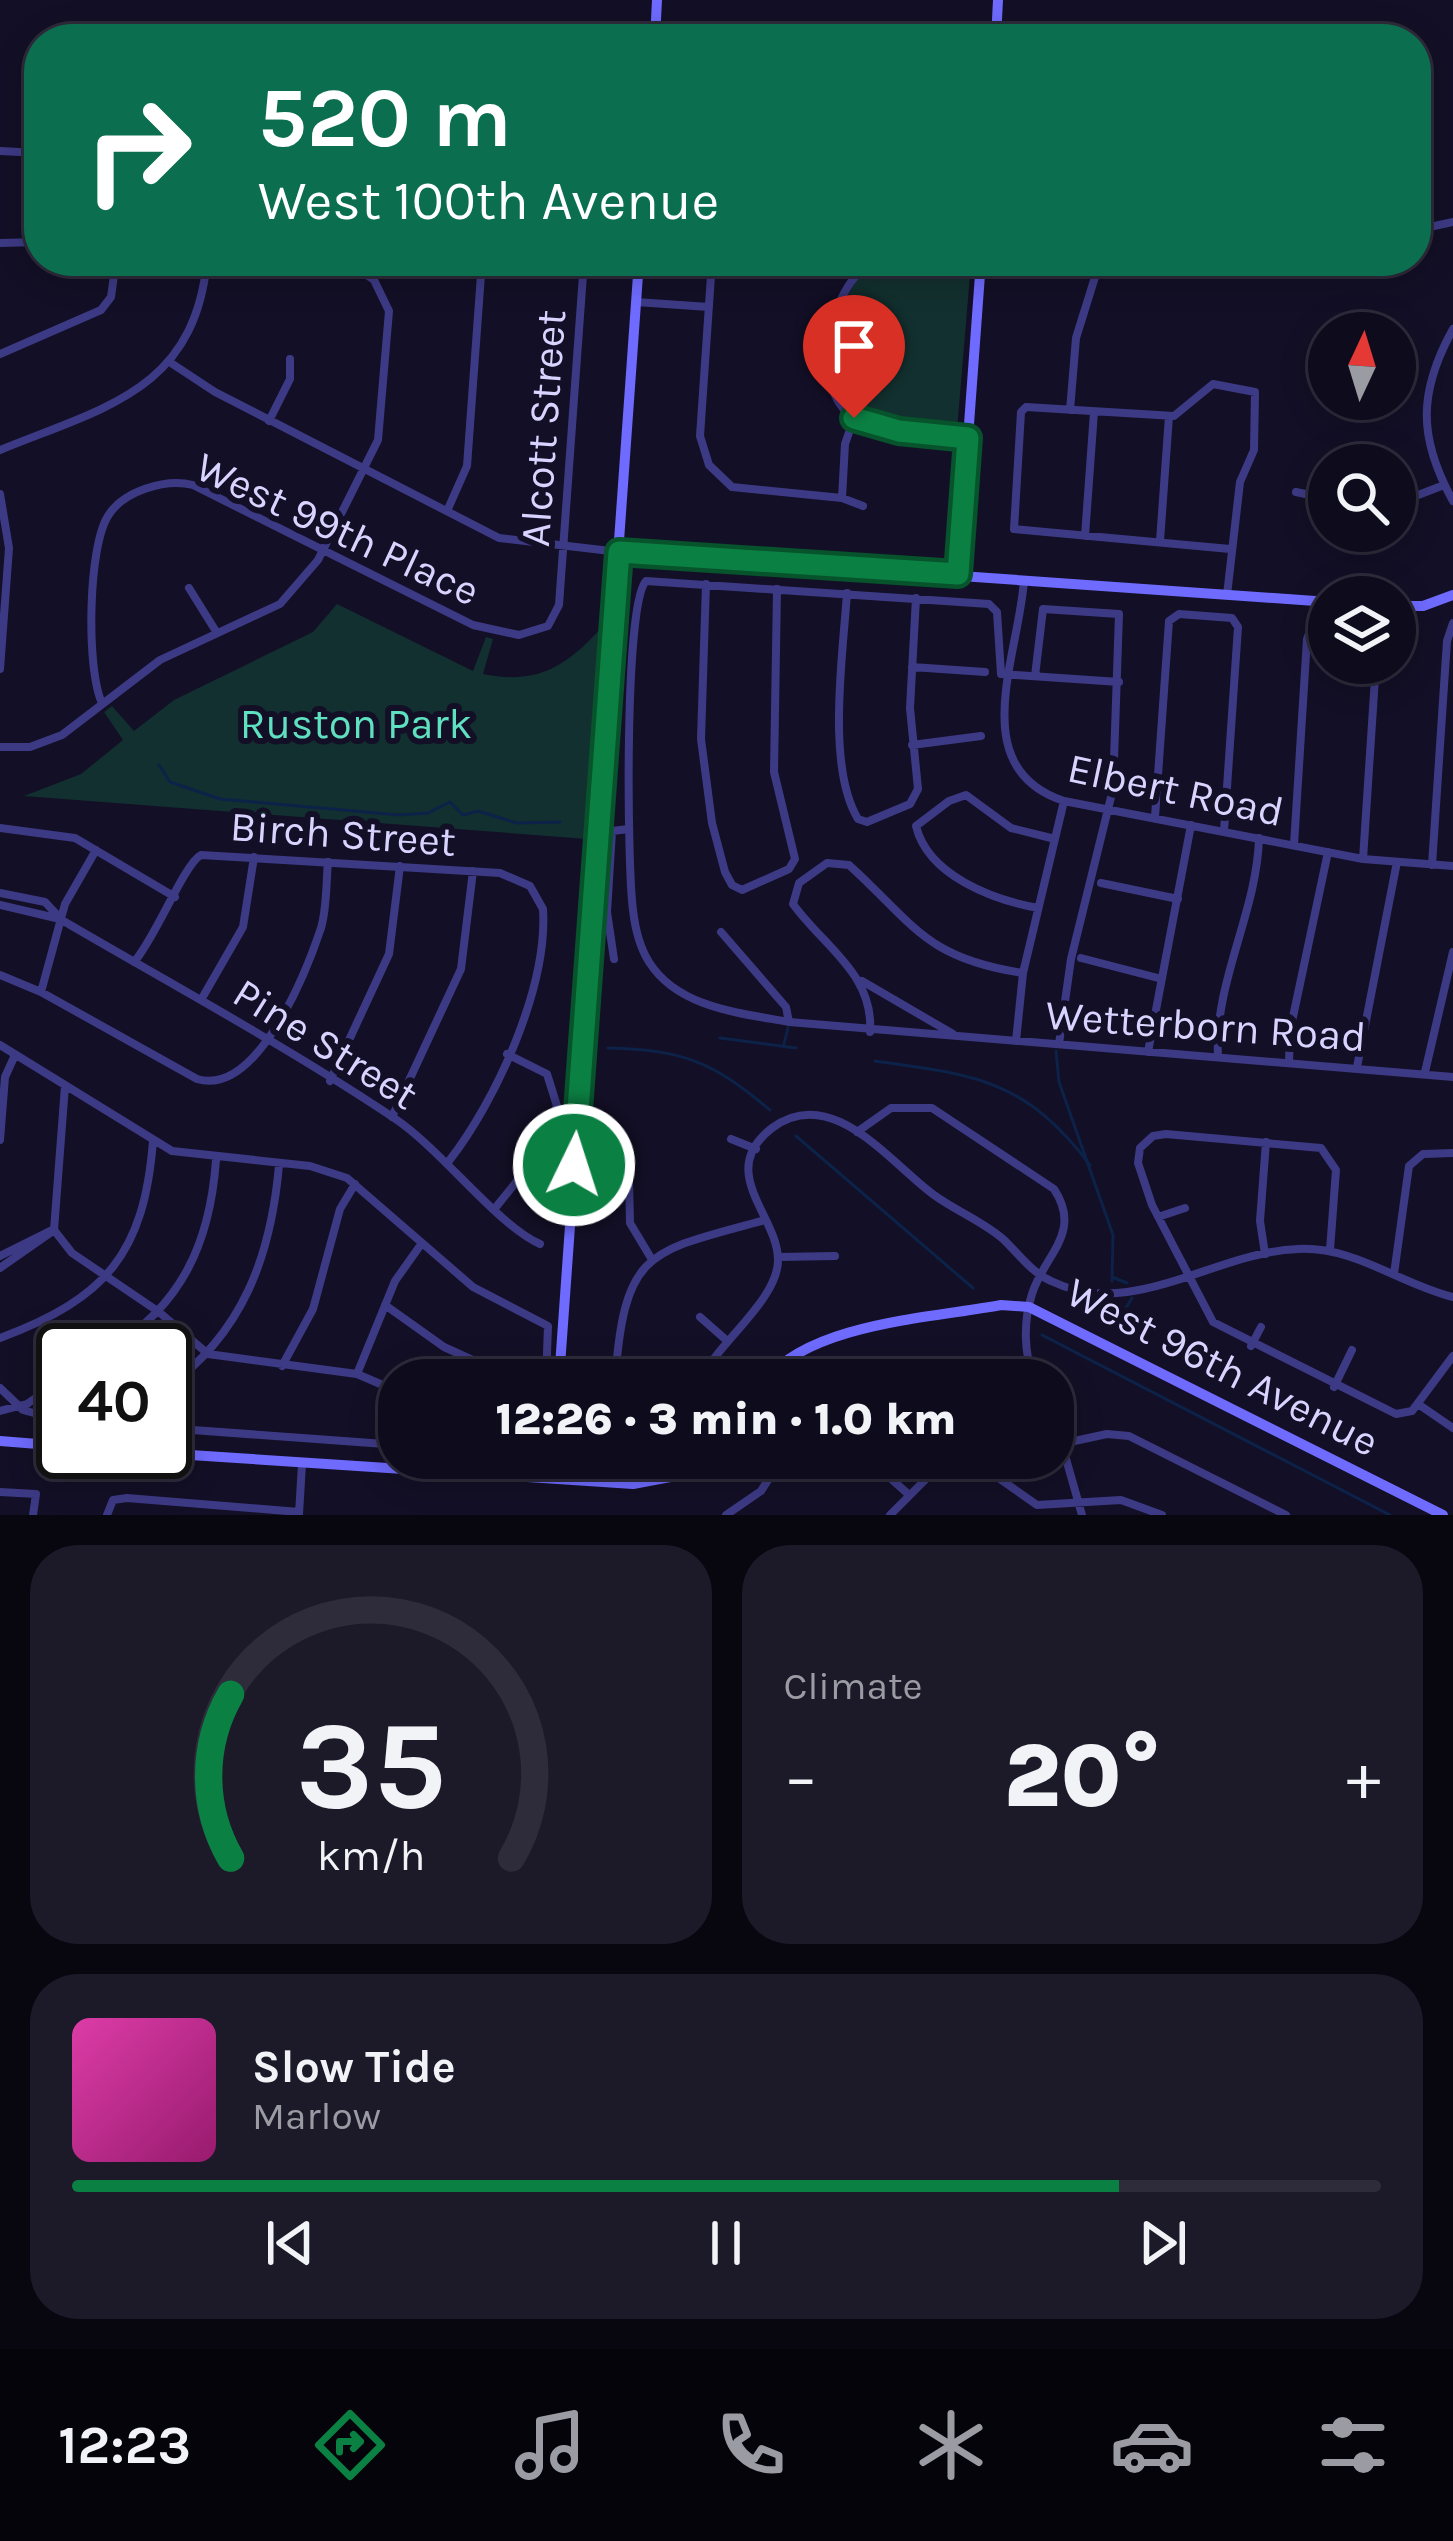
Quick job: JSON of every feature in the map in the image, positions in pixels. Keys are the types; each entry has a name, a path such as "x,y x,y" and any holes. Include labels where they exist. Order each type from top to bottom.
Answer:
{"street":[{"path":"0,355 101,310 111,297 114,276"},
{"path":"0,450 130,395 171,363 199,313 205,276"},
{"path":"0,747 51,740 160,660 280,604 305,579 381,430 390,321 374,280 368,276"},
{"path":"447,511 467,466 481,276"},
{"name":"Alcott Street","path":"560,599 583,276"},
{"path":"561,1359 638,276"},
{"path":"711,276 700,436 716,476 747,490 842,498 862,506"},
{"path":"855,276 839,294 831,354 834,393 854,418 899,431 968,438"},
{"path":"958,574 980,276"},
{"path":"1070,410 1076,338 1093,276"},
{"path":"636,302 709,307"},
{"path":"1453,329 1431,372 1423,405 1427,444 1453,501"},
{"path":"269,421 290,379 290,359"},
{"path":"171,363 269,421 500,538 562,548 1308,601"},
{"path":"1227,595 1240,478 1254,450 1257,395 1213,384 1182,414 1169,416 1021,412 1013,528 1230,549"},
{"path":"1085,536 1094,412"},
{"path":"1160,541 1169,416"},
{"path":"842,498 845,444 854,418"},
{"name":"West 99th Place","path":"102,703 91,655 100,535 112,509 168,482 193,485 447,613 499,633 539,632 554,620 560,599"},
{"path":"1416,496 1444,485"},
{"path":"1296,492 1308,495"},
{"path":"0,494 4,568 0,669"},
{"name":"Elbert Road","path":"1024,580 1004,714 1006,751 1027,782 1064,801 1363,859 1453,866"},
{"name":"Wetterborn Road","path":"706,584 643,583 632,680 632,906 649,962 668,983 696,1000 769,1018 870,1032 1453,1077"},
{"path":"777,589 774,772 795,859 793,866 747,889 732,885 712,823 701,739 706,584 916,598 993,606 1001,674 1119,682"},
{"path":"190,588 217,633"},
{"path":"847,593 841,702 850,802 862,821 888,815 910,804 916,794 912,745 916,598"},
{"path":"1416,606 1453,595"},
{"path":"1035,676 1040,617 1046,607 1114,611 1121,619 1108,809 1071,959 1059,1044"},
{"path":"1155,817 1168,624 1175,615 1234,620 1238,633 1224,832"},
{"path":"1432,865 1453,623"},
{"path":"1294,845 1308,640"},
{"path":"997,649 1016,652"},
{"path":"912,668 985,672"},
{"path":"1363,859 1375,684"},
{"path":"912,745 981,736"},
{"path":"1038,908 972,887 938,860 916,832 922,817 957,797 970,796 1011,828 1055,839"},
{"path":"1016,1041 1023,974 1064,801"},
{"path":"1148,1052 1158,977 1191,825"},
{"path":"0,828 62,833 175,897 134,962"},
{"path":"614,959 607,912 613,831 629,829"},
{"path":"1218,1056 1224,1002 1253,886 1259,838"},
{"path":"41,992 60,919 96,850"},
{"path":"1288,1062 1289,1031 1328,852"},
{"name":"Birch Street","path":"175,897 197,856 510,874 530,886 542,903 544,928 535,985 507,1054"},
{"path":"200,1000 242,927 254,857"},
{"path":"0,975 41,992 206,1082 238,1074 266,1042 321,927 328,862"},
{"path":"870,1032 870,1002 861,980 794,904 796,887 826,862 854,869 895,914 936,947 970,963 1023,974"},
{"path":"1357,1067 1397,862"},
{"path":"330,1081 389,954 400,866"},
{"path":"392,1117 461,969 473,871"},
{"path":"1101,883 1178,899"},
{"name":"Pine Street","path":"0,893 46,902 60,919"},
{"name":"Pine Street","path":"0,905 60,919 392,1117 449,1161 519,1233 540,1244"},
{"path":"721,932 786,1006 789,1022"},
{"path":"1425,1072 1453,952"},
{"path":"1081,958 1158,977"},
{"name":"Wetterborn Road","path":"861,980 955,1035"},
{"path":"1439,1005 1453,1006"},
{"path":"0,1046 183,1155 321,1168 355,1184 473,1287 548,1326 547,1359"},
{"path":"449,1161 476,1121 507,1054 548,1074 557,1106 526,1171 496,1208"},
{"path":"0,1140 5,1077 15,1055"},
{"path":"65,1086 54,1230 64,1247 159,1312 208,1354 358,1374 378,1382"},
{"path":"857,1132 891,1108 923,1106 1038,1173 1060,1198 1065,1227 1029,1307 1030,1359"},
{"path":"712,1359 724,1339 768,1294 778,1257 749,1184 756,1150 776,1126 807,1115 836,1119 857,1132 935,1196 988,1227 1042,1276 1105,1296 1265,1253 1330,1251 1453,1297"},
{"path":"1330,1251 1336,1179 1332,1157 1312,1145 1166,1134 1147,1140 1138,1163 1185,1275 1213,1322 1251,1346 1396,1414 1408,1413 1418,1404 1453,1356"},
{"path":"731,1139 756,1150"},
{"path":"0,1338 106,1276 142,1220 153,1141"},
{"path":"1265,1253 1261,1221 1266,1141"},
{"path":"1394,1274 1409,1166 1424,1154 1453,1154"},
{"path":"145,1323 159,1312 203,1242 216,1160"},
{"path":"192,1367 208,1354 240,1310 261,1269 272,1232 279,1164"},
{"path":"628,1179 630,1223 651,1258"},
{"path":"282,1366 313,1309 340,1209 355,1184"},
{"path":"1158,1217 1185,1208"},
{"path":"617,1359 621,1310 651,1258 677,1244 765,1220"},
{"path":"2,1259 54,1230"},
{"path":"358,1374 403,1267 422,1244"},
{"path":"778,1257 835,1256"},
{"path":"385,1305 444,1347 471,1359"},
{"name":"West 96th Avenue","path":"788,1359 826,1338 1001,1305 1029,1307 1443,1515"},
{"path":"700,1317 724,1339"},
{"path":"1251,1346 1261,1328"},
{"path":"1334,1387 1352,1350"},
{"path":"0,1388 17,1406 36,1412"},
{"path":"0,1412 36,1394"},
{"path":"1418,1404 1453,1428"},
{"path":"192,1429 378,1443"},
{"path":"1074,1441 1107,1434 1130,1436 1286,1515"},
{"path":"0,1441 36,1444"},
{"path":"192,1456 378,1468"},
{"path":"107,1515 113,1500 299,1514 302,1464"},
{"path":"1074,1475 1082,1515"},
{"path":"571,1479 647,1483 664,1479"},
{"path":"726,1515 761,1491 767,1479"},
{"path":"891,1479 907,1493"},
{"path":"890,1515 923,1479"},
{"path":"1000,1479 1037,1505 1127,1501 1162,1515"},
{"path":"0,1492 36,1494 33,1515"}],"green space":[{"path":"861,276 970,276 957,430 901,427 873,419 850,405 841,393 837,335"},
{"name":"Ruston Park","path":"337,604 473,671 486,637 493,639 483,674 502,677 549,670 601,628 587,839 24,796 81,774 123,740 104,712 112,706 134,731 174,700 313,632"}],"waterway":[{"path":"159,765 170,782 220,799 399,815 428,813 450,802 463,815 478,811 517,823 560,822"},
{"path":"784,1044 788,1028"},
{"path":"720,1038 796,1048"},
{"path":"608,1048 695,1061 731,1080 770,1110"},
{"path":"1056,1051 1059,1082 1113,1235 1112,1281"},
{"path":"875,1061 942,1071 996,1086 1043,1114 1090,1165"},
{"path":"796,1136 973,1288"},
{"path":"1112,1277 1127,1283"},
{"path":"1117,1323 1132,1298"},
{"path":"1042,1335 1390,1515"}],"route":[{"path":"574,1165 619,552 958,574 968,438 927,436 854,418"}]}
